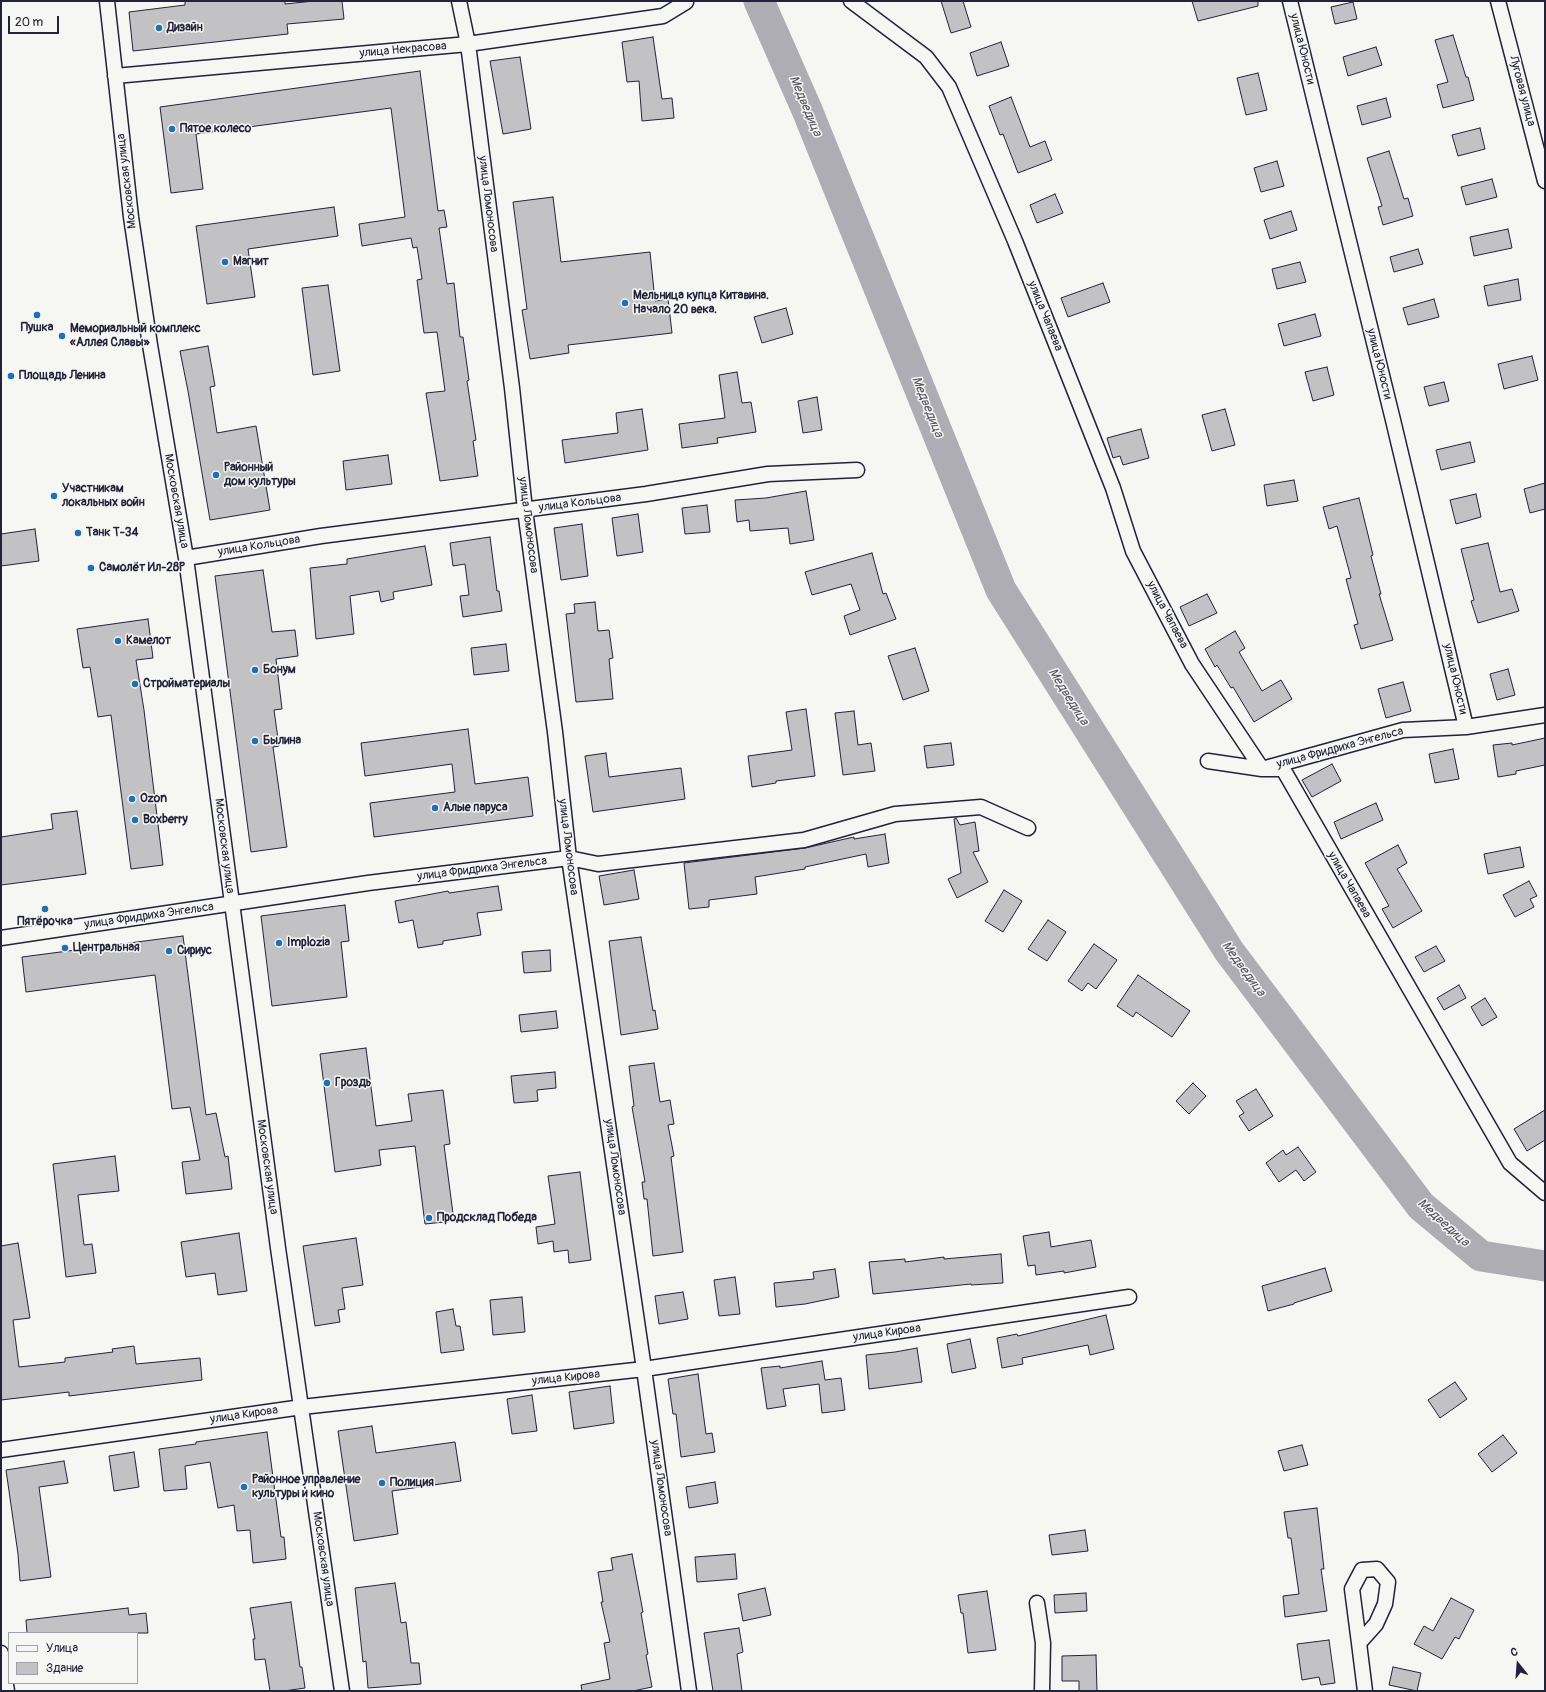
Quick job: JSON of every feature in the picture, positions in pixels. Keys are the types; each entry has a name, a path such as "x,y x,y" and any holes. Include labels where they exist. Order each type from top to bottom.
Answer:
{"street":[{"name":"Московская улица","path":"107,1 131,216 150,345 186,558 278,1248 342,1691"},
{"name":"улица Ломоносова","path":"460,1 468,44 512,388 525,510 555,732 569,858 644,1369 689,1691"},
{"name":"улица Чапаева","path":"851,1 926,58 949,87 1015,241 1113,488 1133,551 1192,664 1262,769 1283,769 1510,1163 1545,1193"},
{"name":"улица Юности","path":"1290,1 1393,420 1466,727"},
{"name":"Луговая улица","path":"1498,1 1545,181"},
{"name":"улица Некрасова","path":"115,76 468,44 663,16 686,2"},
{"name":"улица Кольцова","path":"186,558 321,536 646,494 768,474 857,470"},
{"name":"улица Фридриха Энгельса","path":"1208,761 1262,769 1403,730 1466,727 1545,715"},
{"name":"улица Фридриха Энгельса","path":"1,938 368,884 569,858 598,864 804,840 895,814 981,807 1028,828"},
{"name":"улица Кирова","path":"1,1450 302,1407 644,1369 1129,1297"},
{"path":"1359,1643 1376,1624 1385,1604 1388,1582 1377,1570 1362,1570 1352,1589 1365,1691"},
{"path":"1037,1603 1043,1643 1042,1691"},
{"path":"1,1653 7,1691"}],"building":[{"path":"185,1 285,1 285,4 314,1 342,1 344,19 287,24 288,34 133,51 129,12 185,5"},
{"path":"941,1 963,1 971,27 951,33"},
{"path":"1192,1 1258,1 1258,6 1198,21"},
{"path":"1353,2 1357,19 1335,24 1331,7"},
{"path":"1453,35 1466,77 1468,77 1474,100 1443,108 1437,85 1448,82 1435,40"},
{"path":"653,37 662,99 672,98 674,118 642,121 639,81 627,82 622,42"},
{"path":"1001,42 1009,66 977,76 970,53"},
{"path":"1376,47 1382,65 1348,76 1343,57"},
{"path":"520,57 531,129 503,134 490,61"},
{"path":"420,71 438,211 444,210 447,227 439,228 447,284 454,283 460,337 463,337 469,380 467,381 476,440 473,441 478,476 440,481 426,393 445,391 437,332 424,333 417,280 422,279 417,247 413,248 411,238 362,246 359,224 405,217 391,108 196,134 203,189 171,193 160,107"},
{"path":"1258,73 1267,110 1246,115 1237,78"},
{"path":"1011,97 1030,147 1045,141 1052,160 1018,173 1003,134 1000,135 989,106"},
{"path":"1386,98 1391,117 1362,125 1357,106"},
{"path":"1480,128 1485,149 1458,156 1452,135"},
{"path":"1389,151 1404,199 1408,198 1413,216 1383,225 1378,207 1382,206 1367,158"},
{"path":"1277,161 1284,186 1261,192 1254,168"},
{"path":"1492,179 1497,197 1466,205 1461,187"},
{"path":"1055,194 1063,213 1037,223 1030,205"},
{"path":"553,197 561,262 650,252 655,301 668,299 672,333 568,345 569,353 530,359 522,310 527,309 513,202"},
{"path":"334,207 338,236 248,249 255,297 207,304 196,226"},
{"path":"1291,211 1297,230 1270,239 1264,220"},
{"path":"1508,229 1512,248 1474,256 1470,237"},
{"path":"1418,249 1423,264 1394,272 1390,257"},
{"path":"1300,262 1306,282 1277,289 1272,269"},
{"path":"1518,279 1521,300 1488,306 1484,286"},
{"path":"1103,283 1110,302 1068,317 1061,298"},
{"path":"328,285 340,371 313,375 302,288"},
{"path":"1434,299 1439,317 1408,325 1403,308"},
{"path":"786,308 793,334 762,343 754,317"},
{"path":"1315,314 1321,336 1284,346 1278,324"},
{"path":"208,346 215,386 210,387 217,433 256,426 270,510 210,520 180,351"},
{"path":"1532,356 1538,380 1504,389 1498,364"},
{"path":"1327,367 1334,395 1313,401 1305,372"},
{"path":"737,372 742,403 751,402 756,432 717,438 718,443 682,448 679,424 725,418 719,375"},
{"path":"1444,382 1449,401 1429,406 1424,387"},
{"path":"817,397 822,430 803,433 798,401"},
{"path":"642,409 648,450 565,463 562,440 618,433 616,413"},
{"path":"1225,409 1235,445 1212,451 1202,415"},
{"path":"1141,429 1149,458 1123,465 1120,456 1113,458 1107,438"},
{"path":"1470,442 1475,462 1441,470 1436,450"},
{"path":"388,455 392,484 346,490 343,461"},
{"path":"1294,480 1298,501 1267,506 1264,485"},
{"path":"1545,483 1545,509 1530,513 1524,489"},
{"path":"806,491 814,540 790,544 788,528 750,531 749,520 737,522 735,500 766,498"},
{"path":"1476,494 1481,517 1456,524 1450,500"},
{"path":"1359,498 1373,555 1371,556 1381,594 1379,594 1393,640 1361,649 1354,625 1358,624 1346,579 1351,578 1337,526 1329,529 1323,507"},
{"path":"707,505 710,532 685,534 682,508"},
{"path":"638,514 643,552 617,556 612,518"},
{"path":"582,524 588,576 561,580 554,528"},
{"path":"35,529 39,561 1,566 1,534"},
{"path":"490,537 497,591 499,591 502,611 463,617 460,596 469,595 465,564 453,566 450,543"},
{"path":"1488,543 1500,592 1512,589 1519,611 1478,623 1471,601 1474,600 1461,549"},
{"path":"425,546 432,585 393,592 394,599 381,602 379,591 350,596 354,634 316,639 310,568 347,564 347,559"},
{"path":"872,553 883,594 886,593 896,619 850,635 844,616 860,610 851,584 812,595 805,572"},
{"path":"263,570 272,632 295,630 298,656 276,659 282,709 274,710 279,746 273,747 287,847 251,852 215,576"},
{"path":"1207,594 1217,613 1189,626 1180,607"},
{"path":"595,602 598,631 609,630 613,658 609,659 613,699 576,702 566,614 575,613 574,604"},
{"path":"148,619 153,658 136,660 144,710 163,865 131,869 111,715 98,717 90,667 83,668 77,629"},
{"path":"1235,631 1245,648 1239,652 1262,691 1281,680 1292,699 1254,722 1233,687 1231,688 1217,665 1215,667 1205,649"},
{"path":"506,644 509,671 474,675 471,648"},
{"path":"915,648 929,691 903,700 888,656"},
{"path":"1508,669 1515,695 1497,700 1490,674"},
{"path":"1403,682 1411,711 1386,718 1378,689"},
{"path":"806,709 815,776 776,781 776,783 752,787 748,756 792,750 786,712"},
{"path":"854,711 858,745 871,743 875,771 843,775 835,713"},
{"path":"468,729 475,784 528,777 533,816 374,837 370,803 455,792 452,764 365,776 361,743"},
{"path":"1545,738 1545,765 1516,771 1516,774 1498,777 1493,745 1512,743 1512,745"},
{"path":"951,743 954,765 927,768 924,746"},
{"path":"1453,749 1459,779 1435,783 1429,754"},
{"path":"606,753 609,777 681,768 685,799 593,812 585,756"},
{"path":"1332,764 1341,781 1312,797 1302,780"},
{"path":"1376,803 1383,820 1341,839 1334,822"},
{"path":"77,811 86,874 1,885 1,837 53,829 51,814"},
{"path":"956,818 960,825 975,822 979,851 973,852 988,882 957,898 948,879 961,873 954,819"},
{"path":"885,834 889,863 868,867 866,854 805,867 805,869 755,877 757,894 709,900 709,907 689,909 684,863 805,848 854,837 854,839"},
{"path":"1398,845 1407,863 1397,869 1422,911 1393,928 1382,909 1389,906 1365,863"},
{"path":"1520,847 1524,867 1488,874 1484,854"},
{"path":"634,870 639,899 604,905 599,876"},
{"path":"1529,881 1537,896 1530,899 1534,907 1515,917 1503,895"},
{"path":"498,886 502,910 477,913 481,935 443,941 443,944 418,948 413,920 399,923 395,901 448,891 449,893"},
{"path":"1004,890 1022,901 1003,932 985,921"},
{"path":"345,905 349,941 341,942 347,997 272,1006 261,916"},
{"path":"1048,920 1066,932 1047,961 1028,949"},
{"path":"183,936 206,1115 216,1113 225,1157 228,1156 232,1189 186,1194 182,1162 200,1160 190,1107 172,1109 155,975 26,992 22,957"},
{"path":"641,937 653,1011 655,1010 658,1029 621,1035 609,941"},
{"path":"1094,944 1117,960 1096,989 1088,983 1082,991 1068,981"},
{"path":"1436,946 1445,961 1424,972 1415,957"},
{"path":"550,950 551,971 524,973 522,952"},
{"path":"1138,975 1190,1011 1172,1037 1136,1012 1133,1017 1117,1006"},
{"path":"1459,985 1466,998 1444,1010 1437,998"},
{"path":"1485,998 1497,1017 1482,1026 1471,1007"},
{"path":"556,1011 558,1028 521,1032 519,1015"},
{"path":"366,1048 376,1126 412,1121 408,1094 443,1090 450,1144 444,1145 454,1221 425,1224 415,1146 379,1150 381,1165 335,1172 320,1054"},
{"path":"654,1063 660,1102 670,1100 674,1124 668,1125 674,1156 671,1157 683,1252 653,1256 647,1199 644,1199 642,1182 645,1182 632,1107 634,1106 629,1066"},
{"path":"555,1072 556,1088 537,1090 538,1101 514,1103 511,1076"},
{"path":"1193,1083 1206,1096 1189,1114 1176,1101"},
{"path":"1256,1089 1273,1116 1249,1131 1239,1116 1244,1113 1236,1101"},
{"path":"1545,1110 1545,1140 1527,1151 1514,1129"},
{"path":"1298,1147 1316,1172 1304,1181 1296,1170 1279,1182 1266,1163 1283,1150 1286,1155"},
{"path":"115,1156 119,1191 78,1195 84,1245 92,1244 96,1273 66,1277 53,1164"},
{"path":"580,1172 591,1260 569,1263 568,1250 554,1252 553,1241 538,1244 536,1227 555,1224 548,1176"},
{"path":"1049,1232 1051,1247 1091,1240 1096,1267 1064,1273 1064,1271 1036,1275 1035,1265 1028,1266 1023,1236"},
{"path":"239,1233 247,1291 218,1295 215,1273 186,1277 181,1242"},
{"path":"356,1238 363,1285 342,1288 345,1309 338,1310 340,1322 315,1326 303,1246"},
{"path":"18,1243 30,1318 13,1320 19,1367 65,1362 65,1358 113,1352 112,1349 134,1346 136,1364 200,1358 202,1380 69,1396 69,1392 1,1400 1,1246"},
{"path":"1001,1254 1003,1283 971,1284 873,1294 869,1262 905,1259 905,1262 944,1257 944,1259"},
{"path":"1325,1268 1332,1291 1268,1311 1262,1286"},
{"path":"835,1269 839,1297 805,1304 776,1307 774,1283 814,1279 813,1272"},
{"path":"735,1277 740,1314 719,1316 714,1280"},
{"path":"683,1292 688,1319 659,1324 655,1296"},
{"path":"522,1297 525,1332 493,1335 490,1300"},
{"path":"453,1309 456,1326 460,1326 464,1350 441,1353 436,1312"},
{"path":"1106,1315 1114,1349 1090,1355 1088,1345 1022,1358 1023,1364 1002,1368 997,1338 1017,1334 1018,1336"},
{"path":"970,1339 976,1368 952,1373 947,1344"},
{"path":"917,1348 922,1382 869,1389 866,1355"},
{"path":"822,1361 825,1380 841,1378 845,1410 822,1413 819,1384 783,1389 786,1406 767,1409 761,1368 780,1366 780,1368"},
{"path":"698,1374 706,1434 712,1433 715,1452 681,1457 676,1414 673,1414 668,1379"},
{"path":"1455,1382 1467,1399 1440,1418 1428,1400"},
{"path":"610,1386 614,1423 574,1429 569,1392"},
{"path":"532,1395 537,1431 512,1434 507,1399"},
{"path":"372,1426 376,1453 455,1442 461,1481 392,1491 398,1534 354,1541 338,1431"},
{"path":"267,1432 281,1537 284,1537 286,1559 253,1563 250,1530 237,1531 234,1505 218,1508 210,1462 185,1466 187,1489 164,1491 159,1449"},
{"path":"1503,1435 1517,1453 1492,1472 1478,1454"},
{"path":"1302,1445 1308,1465 1284,1471 1278,1451"},
{"path":"134,1452 139,1487 114,1491 109,1456"},
{"path":"64,1461 68,1483 39,1487 51,1577 20,1581 18,1554 6,1470"},
{"path":"715,1482 718,1503 689,1508 686,1487"},
{"path":"1317,1508 1324,1569 1321,1569 1327,1611 1285,1617 1283,1596 1299,1594 1291,1538 1288,1538 1284,1512"},
{"path":"1085,1530 1088,1551 1052,1555 1049,1535"},
{"path":"632,1554 643,1612 641,1613 648,1654 646,1655 652,1687 633,1691 582,1691 581,1685 610,1679 604,1643 610,1642 601,1602 603,1602 598,1572 613,1570 611,1558"},
{"path":"735,1554 737,1579 697,1582 695,1557"},
{"path":"395,1583 401,1623 406,1622 411,1663 419,1663 421,1684 368,1688 366,1661 363,1662 355,1588"},
{"path":"765,1588 771,1615 743,1621 738,1594"},
{"path":"987,1591 996,1650 968,1653 963,1613 961,1613 958,1595"},
{"path":"1086,1593 1087,1611 1055,1613 1054,1595"},
{"path":"1451,1598 1474,1610 1459,1639 1455,1637 1442,1659 1414,1644 1424,1626 1433,1631"},
{"path":"291,1602 300,1667 302,1667 305,1688 270,1691 265,1659 255,1660 253,1639 255,1639 250,1608"},
{"path":"128,1608 129,1615 146,1613 148,1633 27,1632 26,1620"},
{"path":"739,1628 743,1652 737,1654 742,1691 713,1691 704,1633"},
{"path":"1329,1640 1335,1683 1321,1685 1319,1677 1302,1680 1297,1644"},
{"path":"1096,1655 1097,1691 1079,1691 1079,1681 1062,1681 1062,1656"},
{"path":"1393,1667 1421,1673 1417,1691 1389,1685"}],"waterway":[{"name":"Медведица","path":"759,1 807,110 1001,590 1229,951 1421,1206 1481,1256 1545,1266"}],"place":[{"name":"Дизайн","path":"159,28"},
{"name":"Пятое колесо","path":"172,129"},
{"name":"Магнит","path":"225,262"},
{"name":"Мельница купца Китавина. Начало 20 века.","path":"625,303"},
{"name":"Пушка","path":"37,315"},
{"name":"Мемориальный комплекс «Аллея Славы»","path":"62,336"},
{"name":"Площадь Ленина","path":"11,376"},
{"name":"Районный дом культуры","path":"216,475"},
{"name":"Участникам локальных войн","path":"54,496"},
{"name":"Танк Т-34","path":"78,533"},
{"name":"Самолёт Ил-28Р","path":"91,568"},
{"name":"Камелот","path":"118,641"},
{"name":"Бонум","path":"255,670"},
{"name":"Стройматериалы","path":"135,684"},
{"name":"Былина","path":"255,741"},
{"name":"Ozon","path":"132,799"},
{"name":"Алые паруса","path":"435,808"},
{"name":"Boxberry","path":"135,820"},
{"name":"Пятёрочка","path":"45,909"},
{"name":"Implozia","path":"279,943"},
{"name":"Центральная","path":"65,948"},
{"name":"Сириус","path":"169,951"},
{"name":"Гроздь","path":"327,1083"},
{"name":"Продсклад Победа","path":"429,1218"},
{"name":"Полиция","path":"382,1483"},
{"name":"Районное управление культуры и кино","path":"244,1487"}]}
